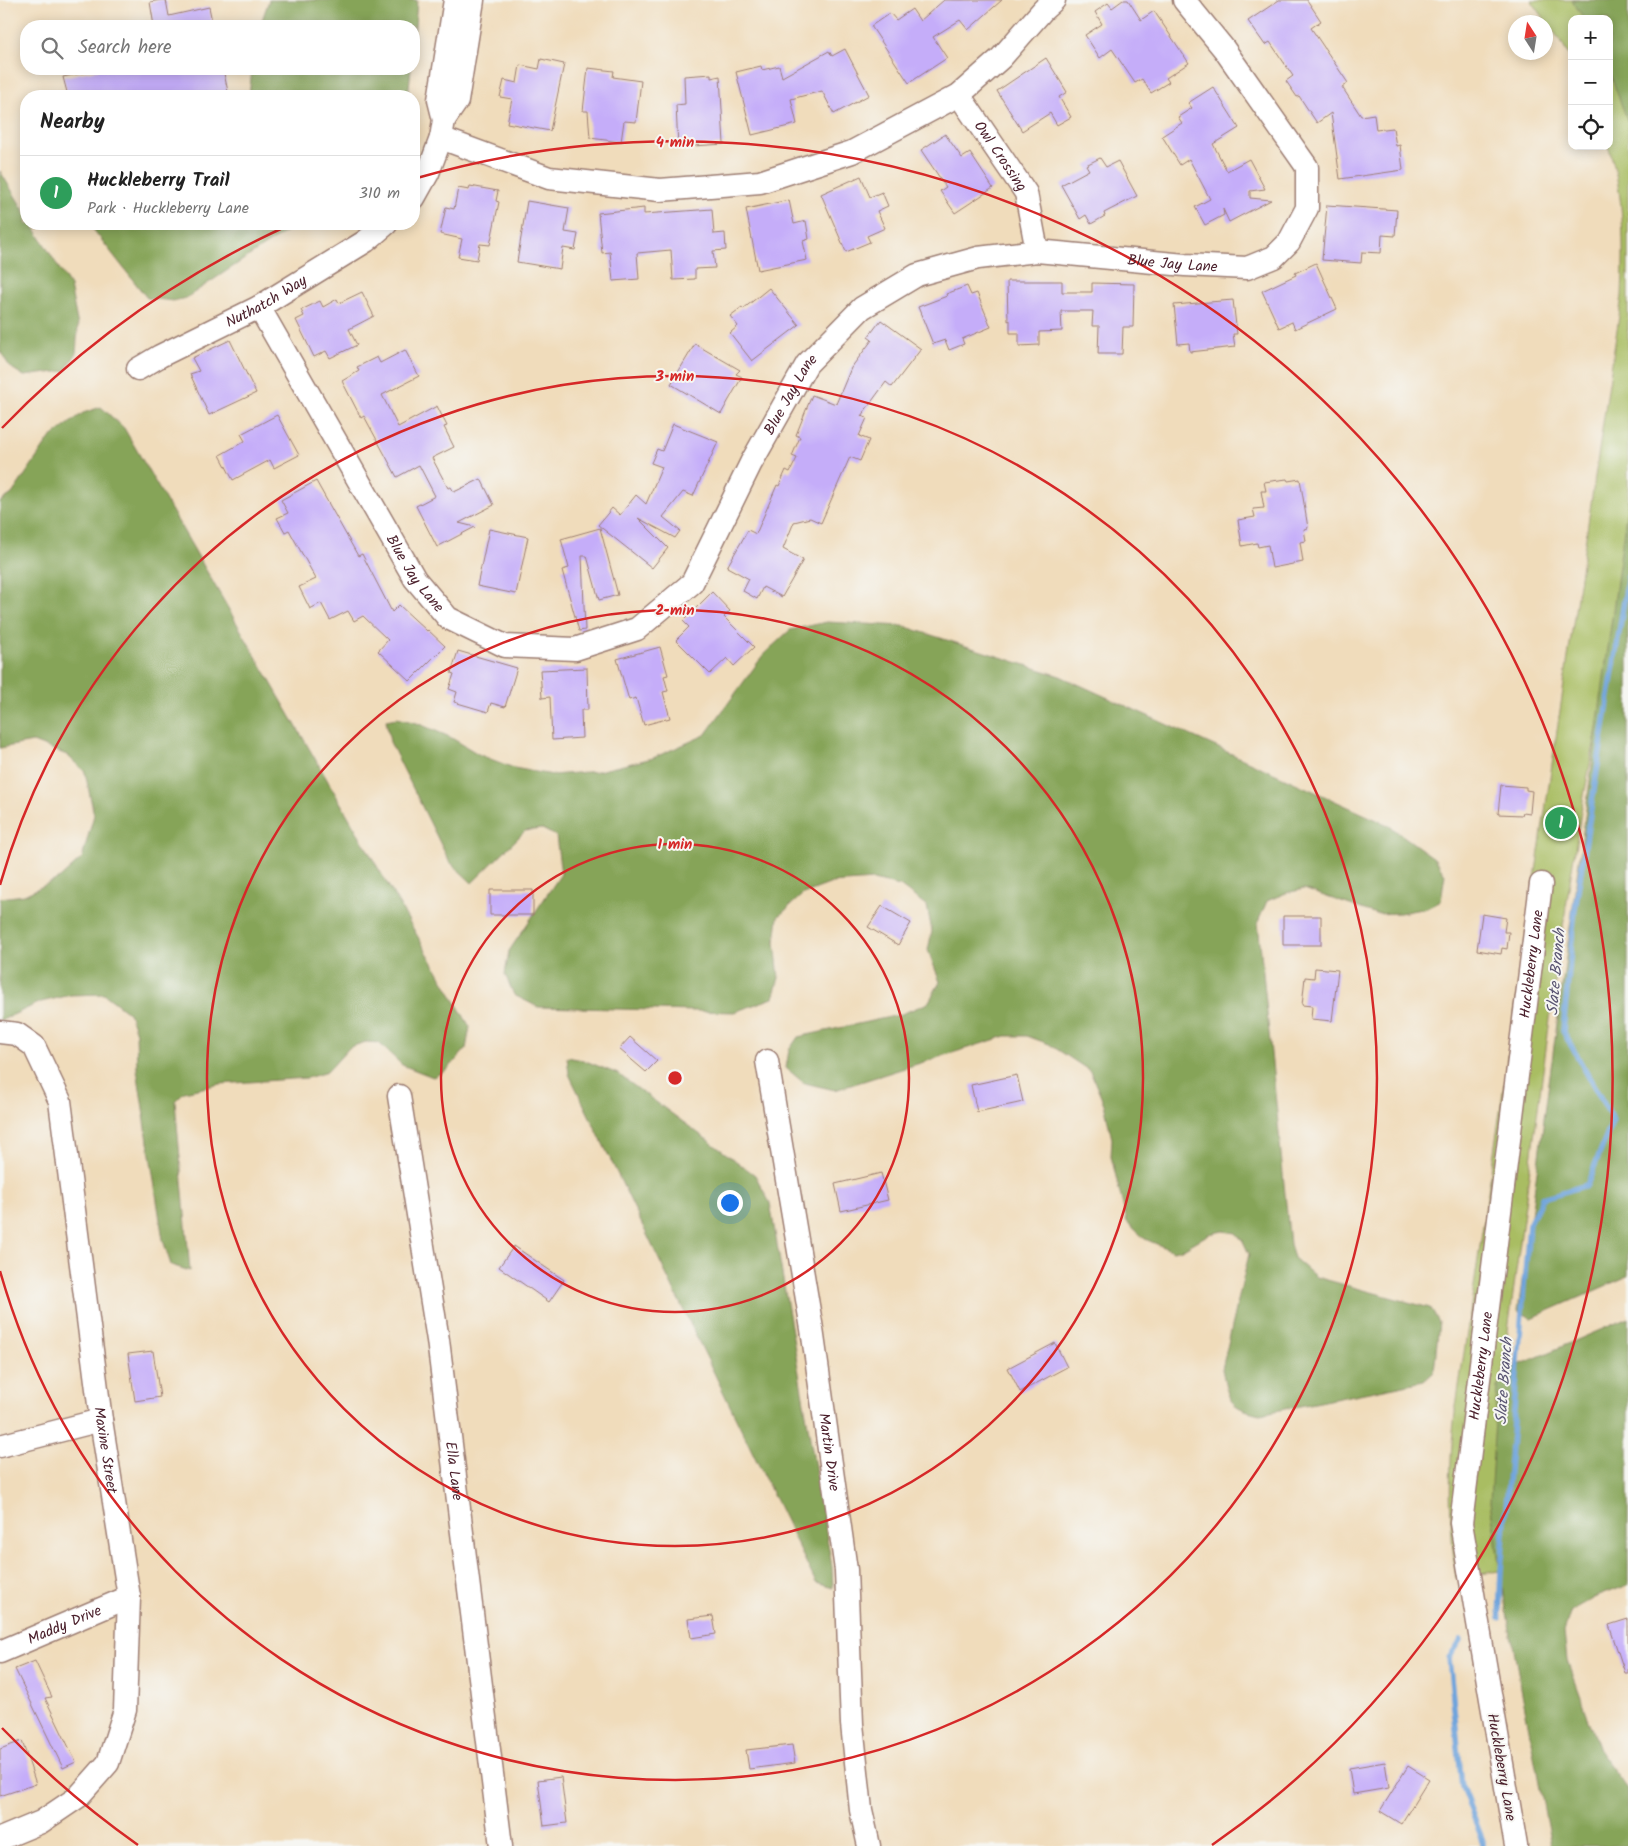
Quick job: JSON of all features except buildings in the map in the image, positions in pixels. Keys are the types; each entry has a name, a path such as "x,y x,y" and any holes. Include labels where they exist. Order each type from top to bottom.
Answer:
{"street":[{"path":"442,129 439,100 454,0"},
{"path":"420,187 428,173 442,129 457,101 473,0"},
{"path":"442,129 549,178 660,190 760,182 852,152 959,95 1001,58 1054,0"},
{"name":"Blue Jay Lane","path":"259,307 415,579 448,618 505,646 575,649 637,630 692,583 751,463 807,364 862,308 917,275 978,258 1037,251 1185,265 1247,268 1274,258 1290,242 1307,208 1307,167 1224,49 1184,0"},
{"name":"Owl Crossing","path":"959,95 1026,193 1037,251"},
{"name":"Nuthatch Way","path":"138,369 160,356 259,307 366,241 379,230"},
{"name":"Huckleberry Lane","path":"1516,1846 1462,1523 1540,884"},
{"name":"Maxine Street","path":"0,1032 18,1034 34,1046 60,1102 101,1420 129,1597 125,1710 108,1763 78,1797 41,1822 0,1839"},
{"name":"Martin Drive","path":"767,1061 812,1330 846,1570 852,1724 861,1810 869,1846"},
{"name":"Ella Lane","path":"399,1096 438,1340 501,1846"},
{"path":"0,1446 101,1420"},
{"name":"Maddy Drive","path":"0,1652 129,1597"}],"green space":[{"path":"269,0 417,0 416,20 262,20"},
{"path":"1531,0 1579,0 1587,15 1568,15 1568,54 1553,31 1553,15 1542,15"},
{"path":"1572,0 1628,0 1628,122 1613,82 1613,15 1581,15"},
{"path":"1613,67 1628,99 1628,513 1603,698 1581,811 1559,952 1504,1361 1494,1456 1505,1570 1456,1578 1450,1496 1451,1454 1455,1413 1622,296 1622,221 1614,164 1609,150 1613,150"},
{"path":"251,75 410,75 409,90 250,90"},
{"path":"0,171 20,204 20,230 36,230 70,286 78,326 76,354 65,371 24,376 10,367 0,351"},
{"path":"94,230 288,230 186,298 173,301 147,298"},
{"path":"101,407 124,428 470,1027 466,1049 447,1070 433,1077 402,1065 379,1043 366,1042 350,1047 327,1072 307,1078 220,1084 184,1092 175,1101 190,1271 171,1265 163,1240 137,1069 136,1033 129,1013 104,994 71,995 41,1002 2,1020 0,1019 0,898 24,895 60,878 82,858 94,815 85,772 67,755 33,742 0,748 0,502 12,494 50,438 83,413"},
{"path":"1628,500 1628,1276 1532,1318 1518,1311"},
{"path":"827,622 903,626 1060,676 1388,825 1434,858 1445,874 1441,900 1427,908 1400,913 1376,914 1304,889 1286,893 1267,901 1258,922 1290,1244 1294,1258 1316,1277 1430,1308 1439,1322 1434,1372 1424,1381 1260,1414 1235,1405 1228,1395 1222,1369 1249,1254 1243,1241 1236,1233 1223,1231 1209,1234 1185,1248 1173,1251 1145,1239 1127,1222 1111,1156 1112,1139 1104,1104 1090,1071 1049,1044 1027,1036 1006,1036 835,1090 804,1083 786,1068 789,1050 798,1037 899,1015 928,1003 940,982 928,950 932,931 927,906 900,886 873,880 832,883 803,894 778,917 775,942 779,978 773,998 734,1012 538,1007 514,995 505,974 509,951 561,874 556,836 542,829 525,831 472,883 449,861 390,742 386,720 397,718 417,723 450,737 480,755 514,768 553,775 598,771 653,758 705,735 764,654 790,630"},
{"path":"567,1057 583,1060 618,1074 755,1175 770,1203 832,1567 833,1588 816,1583 569,1074"},
{"path":"1628,1318 1628,1585 1594,1598 1571,1611 1564,1631 1567,1661 1600,1753 1628,1790 1628,1846 1551,1846 1505,1603 1490,1502 1497,1387 1512,1368"}],"waterway":[{"name":"Slate Branch","path":"1499,1618 1501,1570 1529,1225 1542,1198 1587,1185 1613,1120 1563,1031 1575,909 1628,576"},
{"name":"Slate Branch","path":"1461,1640 1449,1658 1462,1787 1483,1841 1483,1846"}],"place":[{"name":"Huckleberry Trail","path":"1561,823"}]}
